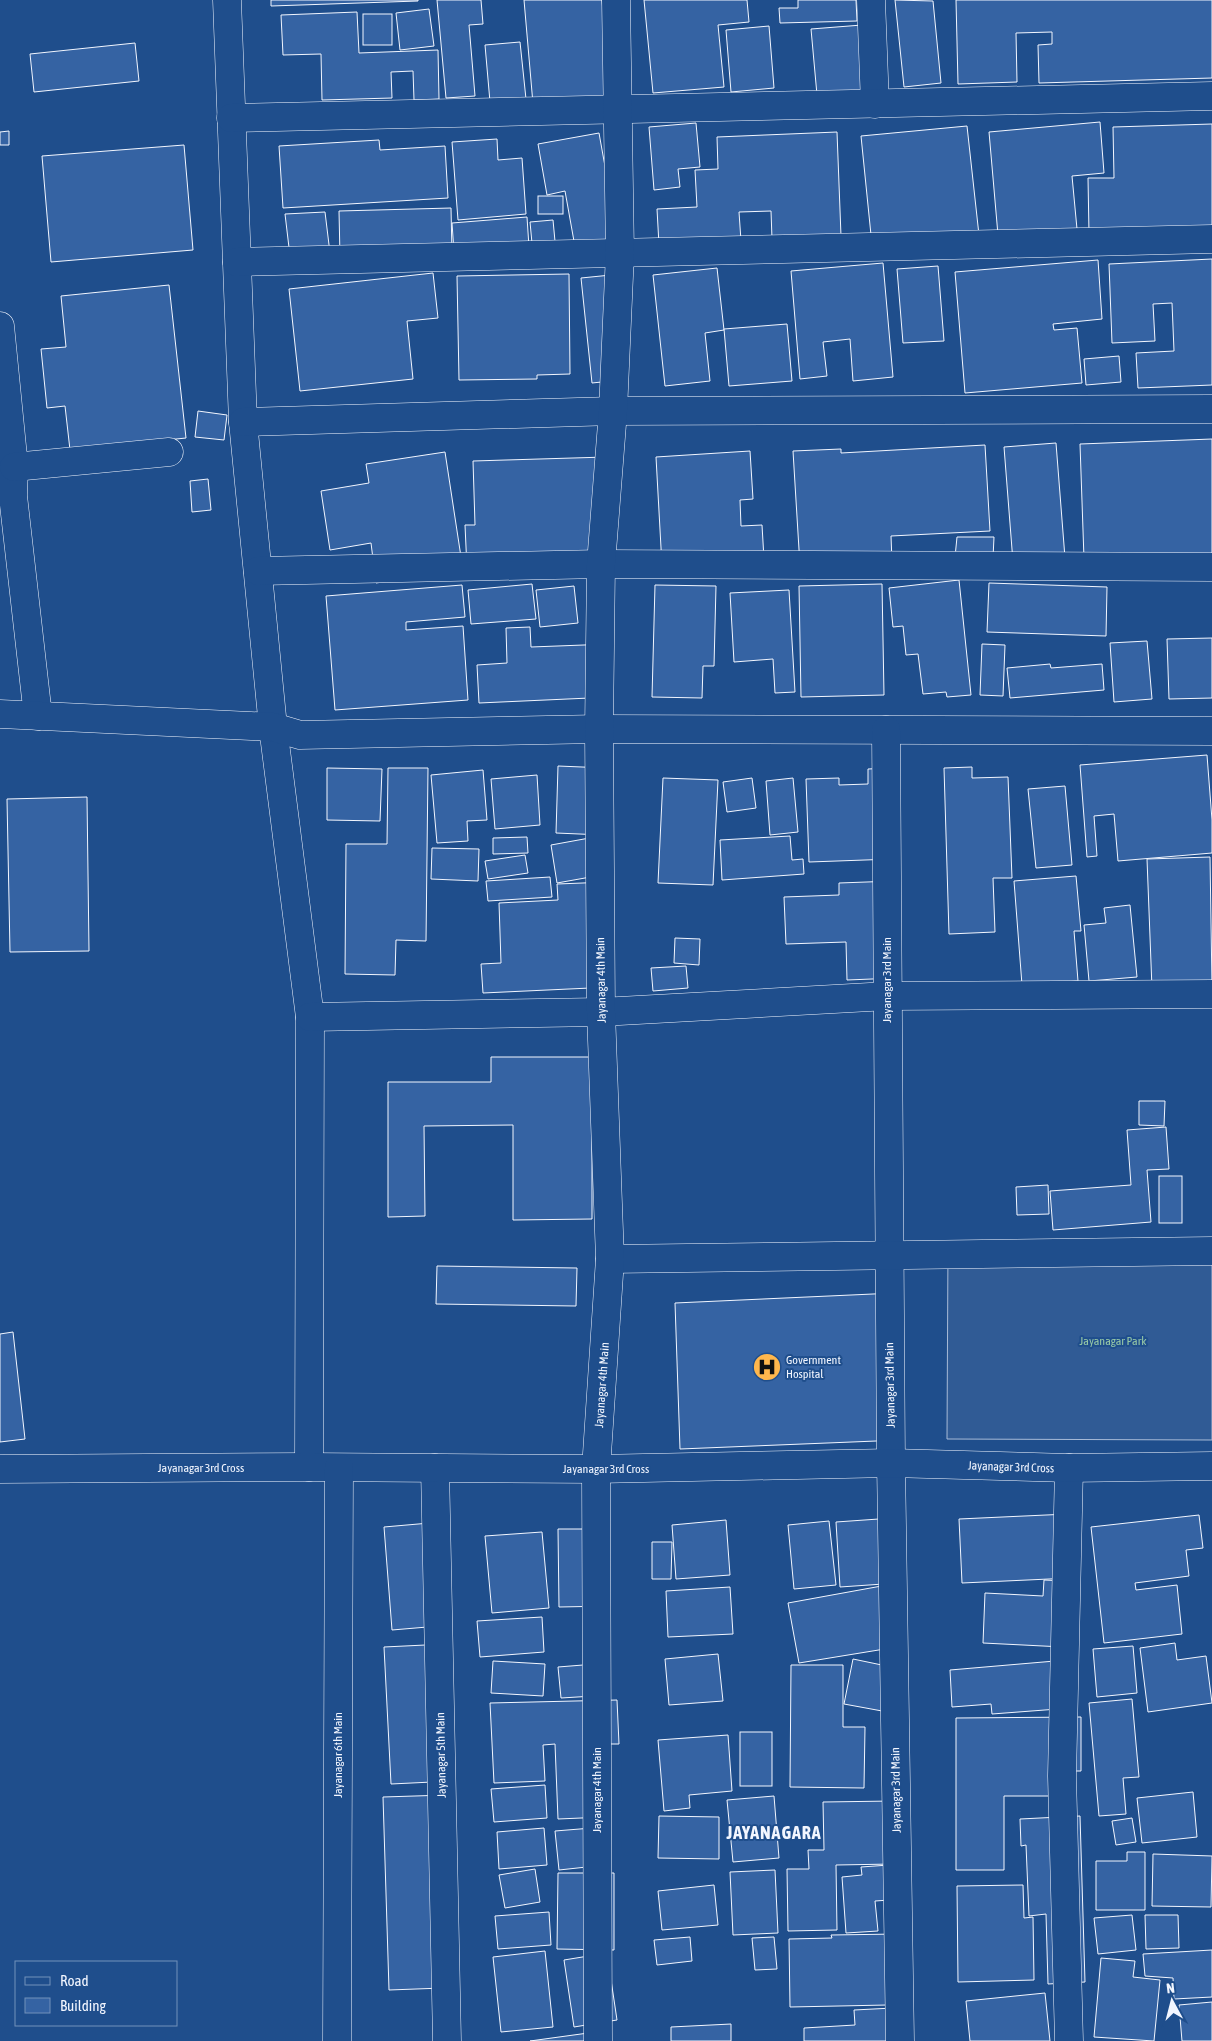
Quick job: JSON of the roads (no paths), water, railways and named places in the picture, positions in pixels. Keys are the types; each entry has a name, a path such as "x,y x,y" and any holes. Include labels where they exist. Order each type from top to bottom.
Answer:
{"street":[{"path":"227,0 243,422 274,727 310,1018 309,1467"},
{"name":"Jayanagar 4th Main","path":"598,2041 596,1469 610,1259 601,1012 599,729 601,564 613,411 620,253 616,0"},
{"path":"871,0 875,104"},
{"path":"231,118 1212,96"},
{"path":"237,262 1212,239"},
{"path":"0,326 14,467 6,497 38,716"},
{"path":"243,422 613,411 1212,409"},
{"path":"14,467 169,452"},
{"path":"258,571 601,564 1212,567"},
{"path":"0,714 274,727 300,735 599,729 1212,731"},
{"name":"Jayanagar 3rd Main","path":"886,730 891,1463 900,2041"},
{"path":"310,1018 601,1012 888,996 1212,994"},
{"path":"610,1259 1212,1251"},
{"name":"Jayanagar 3rd Cross","path":"0,1469 309,1467 596,1469 891,1463 1069,1468 1212,1466"},
{"name":"Jayanagar 6th Main","path":"337,2041 339,1468"},
{"name":"Jayanagar 5th Main","path":"435,1468 447,2041"},
{"path":"1069,1468 1062,1776 1069,2041"}],"place":[{"name":"Government Hospital","path":"767,1367"}],"district":[{"name":"JAYANAGARA","path":"774,1832"}],"park label":[{"name":"Jayanagar Park","path":"1113,1341"}]}
